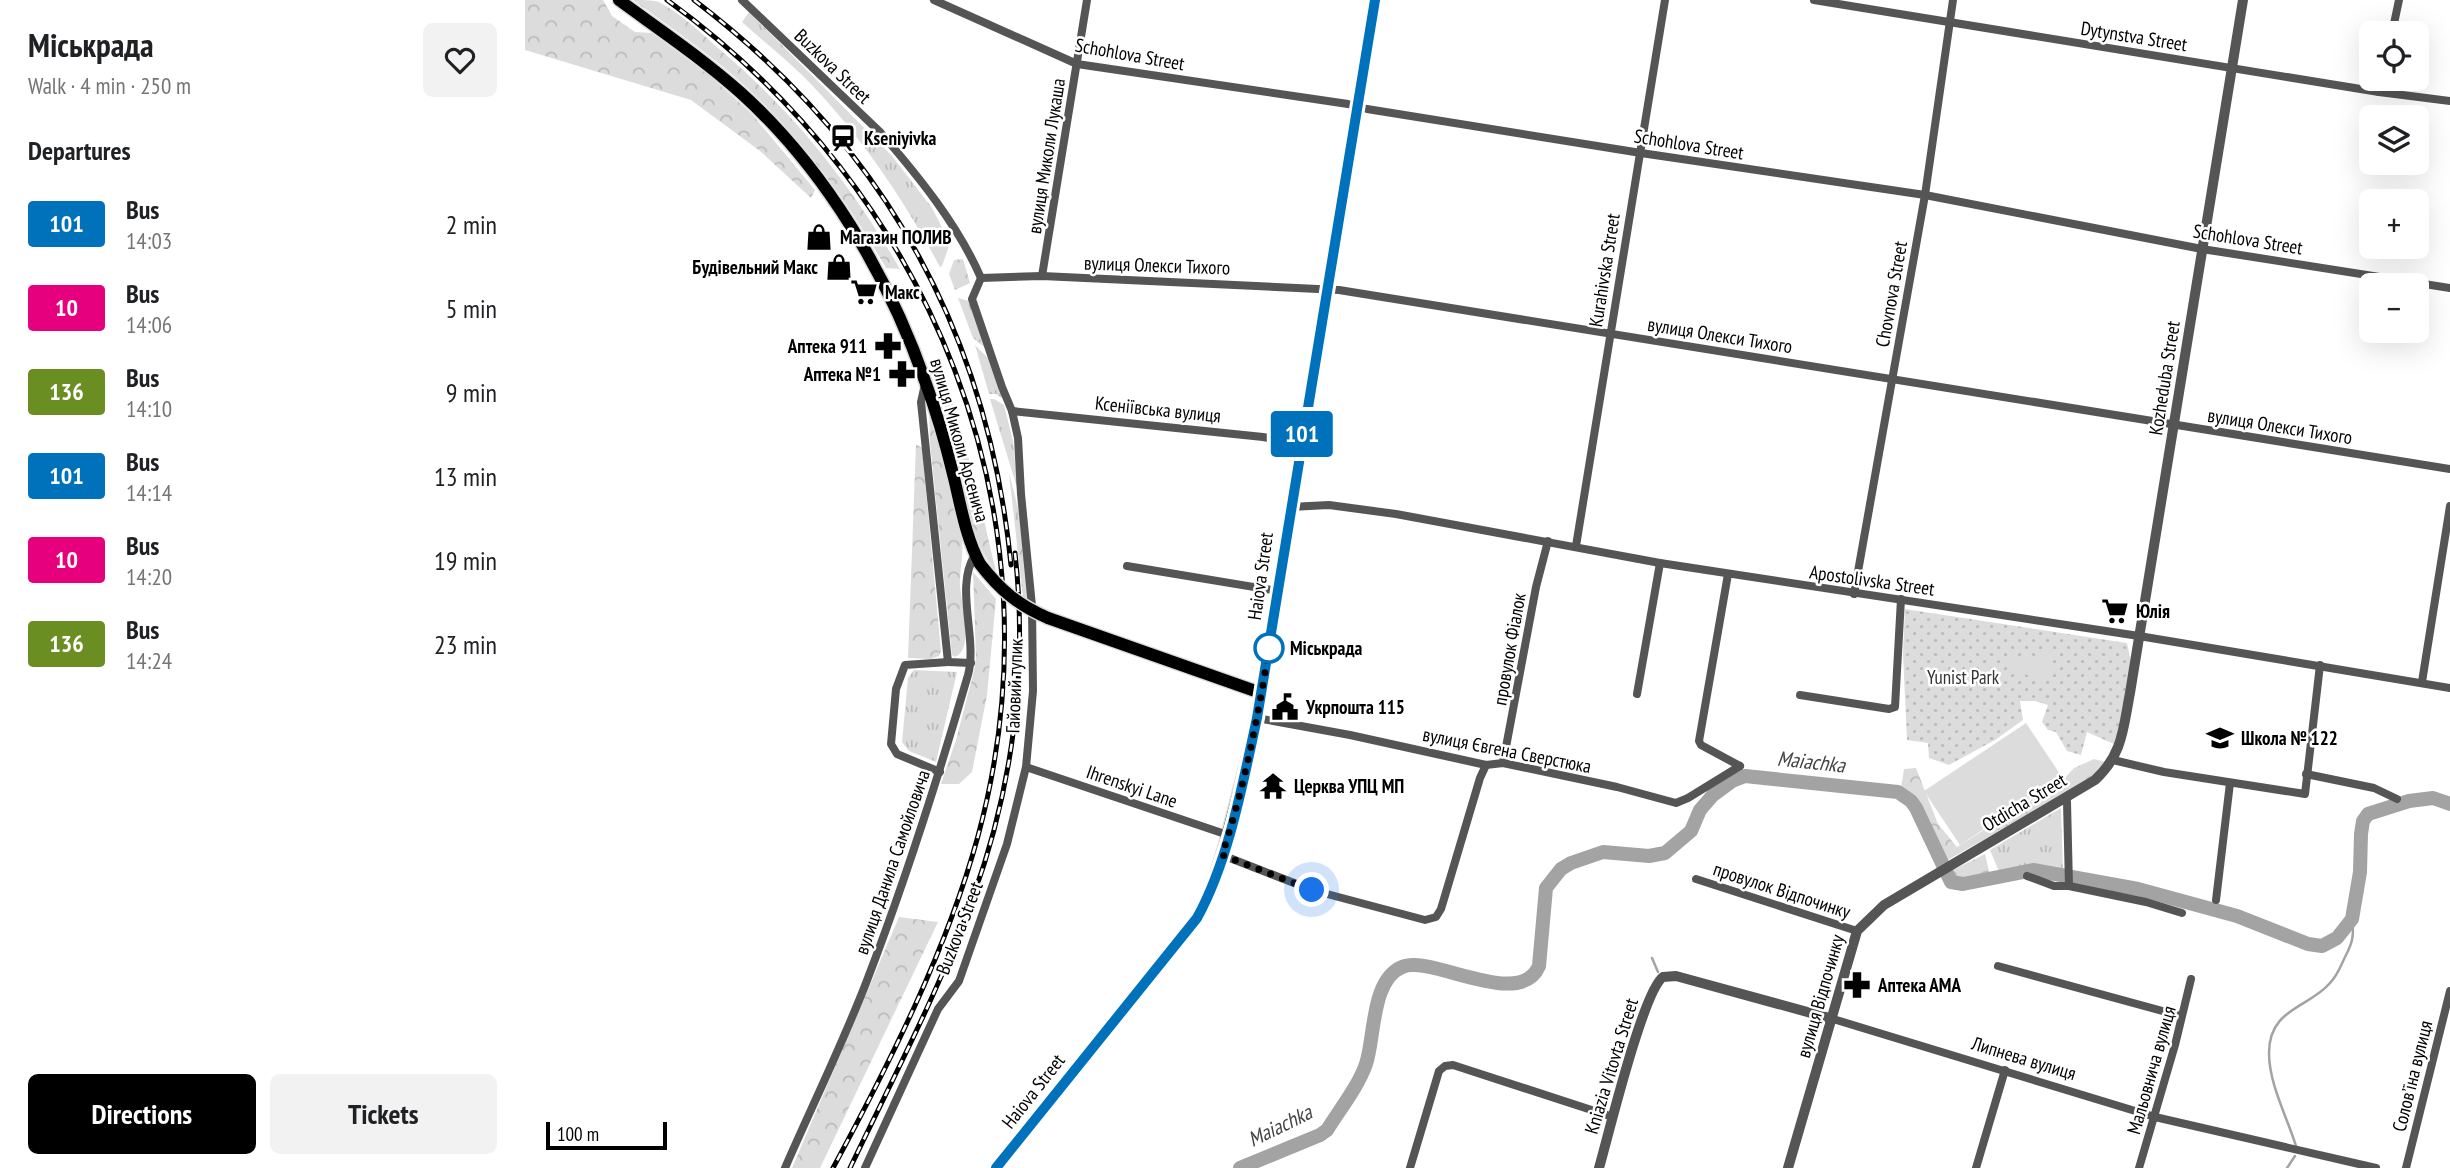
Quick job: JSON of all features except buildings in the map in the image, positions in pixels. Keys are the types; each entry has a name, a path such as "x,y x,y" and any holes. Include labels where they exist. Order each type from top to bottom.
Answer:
{"main road":[{"name":"вулиця Миколи Арсенича","path":"619,0 725,79 760,112 831,198 860,242 907,334 925,381 977,560 1008,597 1048,618 1261,693"},
{"name":"Haiova Street","path":"996,1168 1197,918 1215,880 1257,718 1375,0"}],"street":[{"name":"Buzkova Street","path":"742,0 898,152 964,243 981,278"},
{"name":"Schohlova Street","path":"935,0 1077,64 1925,195 2203,249 2450,288"},
{"name":"вулиця Миколи Лукаша","path":"1042,276 1087,0"},
{"name":"Kurahivska Street","path":"1576,546 1665,0"},
{"name":"Dytynstva Street","path":"1814,0 2379,92 2450,101"},
{"name":"Chovnova Street","path":"1854,593 1925,195 1953,0"},
{"name":"Kozheduba Street","path":"2113,760 2119,746 2130,693 2243,0"},
{"path":"2395,21 2399,0"},
{"name":"вулиця Олекси Тихого","path":"981,278 1042,276 1327,288 2450,469"},
{"name":"Гайовий тупик","path":"981,278 972,299 1012,411 1018,438 1032,606 1033,691 1026,767"},
{"path":"925,381 921,402 948,662"},
{"name":"Ксеніївська вулиця","path":"1012,411 1263,437 1301,444"},
{"name":"Apostolivska Street","path":"1290,507 1329,505 1356,509 1660,563 2139,636 2450,688"},
{"path":"2422,682 2450,506"},
{"name":"провулок Фіалок","path":"1503,763 1533,600 1548,541"},
{"name":"вулиця Данила Самойловича","path":"785,1168 866,983 940,772 971,663 972,640 967,611 968,566 977,560"},
{"path":"1637,694 1660,563"},
{"path":"1127,566 1278,591"},
{"name":"вулиця Євгена Сверстюка","path":"1257,718 1486,765 1503,763 1677,803 1740,765 1701,746 1699,741 1728,574"},
{"path":"1800,695 1889,709 1895,707 1901,600"},
{"path":"940,772 897,754 891,744 895,689 905,665 971,663"},
{"path":"2113,760 2119,764 2305,794 2320,666"},
{"name":"Otdicha Street","path":"1943,870 2095,780 2113,760"},
{"path":"1222,855 1312,890 1425,920 1436,917 1441,909 1486,765"},
{"name":"Buzkova Street","path":"865,1168 938,1009 958,982 1007,844 1026,767"},
{"name":"Ihrenskyi Lane","path":"1026,767 1228,835"},
{"path":"2307,774 2374,788 2397,799"},
{"path":"2216,900 2230,783"},
{"path":"2065,798 2069,883"},
{"name":"вулиця Відпочинку","path":"1789,1168 1857,931 1884,905 1943,870"},
{"path":"2027,876 2054,886 2069,883 2182,913"},
{"name":"провулок Відпочинку","path":"1696,878 1857,931"},
{"path":"1998,966 2181,1016"},
{"name":"Липнева вулиця","path":"1663,977 1676,976 1833,1019 2155,1117 2376,1168"},
{"name":"Kniazia Vitovta Street","path":"1599,1168 1637,1035 1654,987 1663,977"},
{"name":"Мальовнича вулиця","path":"2139,1168 2191,979"},
{"name":"Соловʼїна вулиця","path":"2406,1168 2450,991"},
{"path":"1410,1168 1439,1071 1445,1066 1453,1065 1613,1117"},
{"path":"1976,1168 2005,1070"}],"green space":[{"path":"525,0 603,0 612,16 635,32 652,33 710,76 752,114 815,190 811,198 760,151 691,100 525,50"},
{"path":"633,0 659,2 675,12 746,72 771,97 819,150 840,178 900,269 886,268 830,182 782,122 717,62"},
{"path":"749,12 892,156 932,208 950,243 942,266 940,267 911,216 861,142 802,75 742,22"},
{"path":"963,259 970,283 955,290 949,274 954,260"},
{"path":"958,298 969,301 988,350 973,338"},
{"path":"975,345 988,358 1003,399 996,394 989,394"},
{"path":"990,399 1004,405 1013,441 1018,491"},
{"path":"947,403 953,403 974,477 996,572 976,538 962,494 944,408"},
{"path":"929,404 952,488 962,539 960,587 965,636 961,652 955,657 952,655 930,443"},
{"path":"916,444 922,448 941,651 939,656 931,659 908,658"},
{"path":"1009,473 1019,512 1029,602 1023,598"},
{"path":"973,572 996,599 987,695 972,772 959,784 941,784 974,671 976,657"},
{"name":"Yunist Park","path":"1905,609 2127,643 2131,662 2116,745 2087,732 2081,755 2067,751 2056,732 2048,730 2042,722 2048,705 2035,701 2020,701 2023,720 1995,740 1949,765 1929,758 1928,743 1907,740 1903,654"},
{"path":"2042,651 2054,652 2048,678 2009,672 2011,656 2040,660"},
{"path":"914,670 957,672 936,762 909,751 902,742 908,678"},
{"path":"2026,723 2062,777 1960,845 1924,791"},
{"path":"2094,759 2106,762 2092,778 1946,861 1909,794 1901,788 1904,769 1916,768 1938,824 1957,847 2063,780 2074,768"},
{"path":"2061,808 2063,871 2036,866 2000,874 1990,850"},
{"path":"1985,854 1990,876 1955,878 1951,871"},
{"path":"899,917 938,922 820,1168 792,1168"}],"waterway":[{"name":"Maiachka","path":"1240,1168 1327,1130 1363,1073 1379,996 1392,974 1402,967 1415,965 1495,983 1514,983 1529,978 1539,966 1546,888 1561,869 1603,852 1649,856 1665,853 1691,831 1700,810 1713,795 1732,781 1745,776 1898,792 1916,808 1951,882 1963,884 2033,870 2138,889 2237,916 2308,944 2322,946 2337,938 2352,919 2360,872 2361,834 2363,821 2368,814 2409,801 2433,798 2450,804"},
{"path":"2296,1146 2272,1077 2269,1053 2271,1038 2283,1018 2321,991 2335,977 2352,942 2352,919"},
{"path":"1652,958 1658,972"},
{"path":"2287,1168 2295,1156"}],"railway":[{"path":"667,0 760,78 840,166 905,264 955,370 988,481 1003,597 1000,716 978,836 950,921 915,1006 833,1168"},
{"path":"694,0 760,55 819,115 870,179 914,248 950,321 978,398 998,479 1011,565"},
{"path":"850,1168 946,966 987,855 1007,770 1018,684 1020,640 1015,553"}],"bus line":[{"name":"101","path":"996,1168 1197,918 1215,880 1243,781 1257,718 1375,0"}],"place":[{"name":"Kseniyivka","path":"843,138"},
{"name":"Магазин ПОЛИВ","path":"819,237"},
{"name":"Будівельний Макс","path":"839,267"},
{"name":"Макс","path":"864,292"},
{"name":"Аптека 911","path":"888,346"},
{"name":"Аптека №1","path":"902,374"},
{"name":"Юлія","path":"2115,611"},
{"name":"Міськрада","path":"1269,648"},
{"name":"Укрпошта 115","path":"1285,707"},
{"name":"Школа № 122","path":"2220,738"},
{"name":"Церква УПЦ МП","path":"1273,786"},
{"name":"Аптека АМА","path":"1857,985"}],"route":[{"path":"1269,648 1243,781 1222,855 1312,890"}]}
